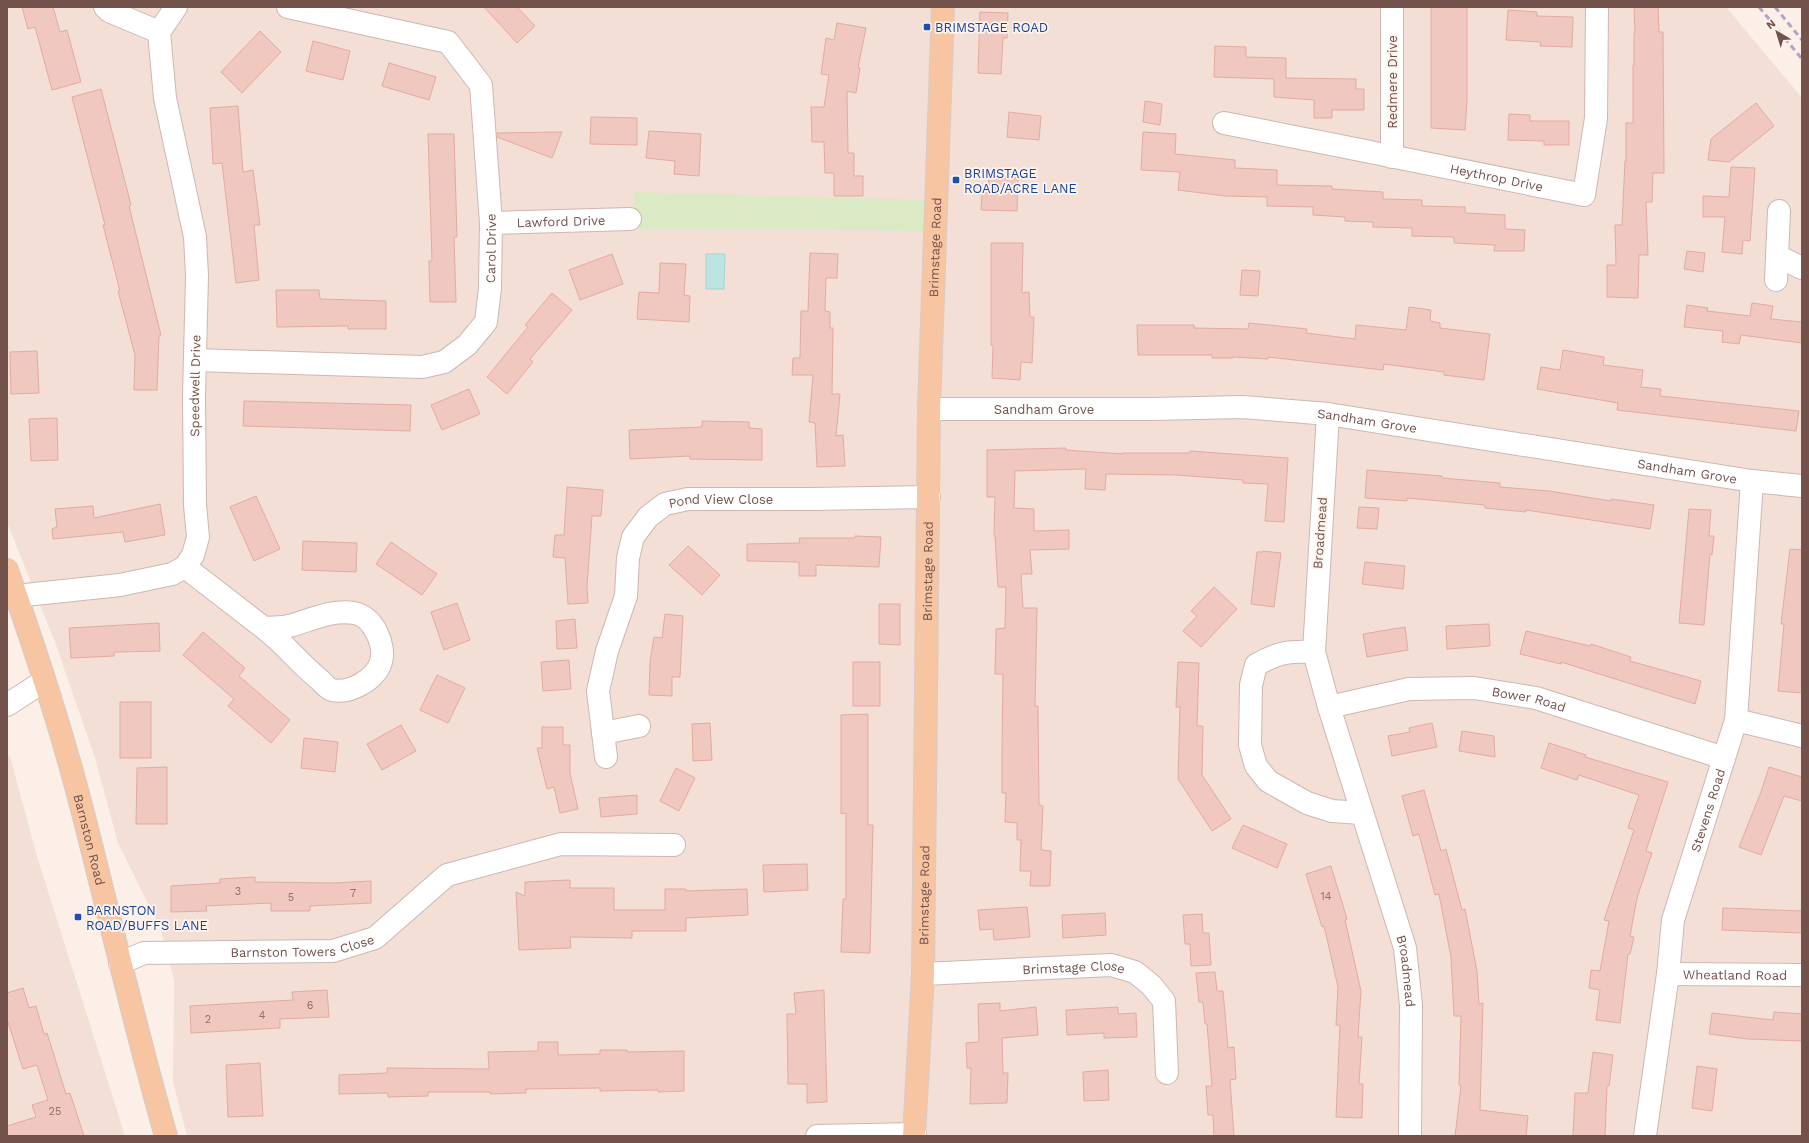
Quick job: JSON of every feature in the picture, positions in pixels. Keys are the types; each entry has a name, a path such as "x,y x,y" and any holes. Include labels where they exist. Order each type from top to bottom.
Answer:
{"main road":[{"name":"Brimstage Road","path":"914,1135 923,974 929,409 943,7"},
{"name":"Barnston Road","path":"7,570 34,644 81,808 142,1053 166,1136"}],"street":[{"path":"105,7 109,11 159,32 176,7"},
{"name":"Carol Drive","path":"195,360 422,367 444,362 467,345 486,322 490,288 491,223 481,85 448,42 288,7"},
{"name":"Redmere Drive","path":"1392,7 1392,157"},
{"name":"Heythrop Drive","path":"1224,124 1392,157 1457,168 1584,195 1596,118 1597,7"},
{"name":"Speedwell Drive","path":"159,32 165,98 195,237 197,276 195,360 195,506 198,537 193,555 185,567"},
{"path":"1776,280 1779,211"},
{"name":"Lawford Drive","path":"491,223 630,220"},
{"path":"1777,256 1802,268"},
{"name":"Sandham Grove","path":"929,409 1152,409 1244,407 1328,414 1752,481 1802,486"},
{"name":"Broadmead","path":"1328,414 1314,652 1329,707 1405,948 1411,1005 1410,1136"},
{"name":"Stevens Road","path":"1645,1136 1668,974 1673,920 1736,720 1752,481"},
{"name":"Pond View Close","path":"606,758 598,691 607,651 626,596 628,558 633,537 648,517 665,504 688,498 812,499 929,497"},
{"path":"16,596 120,585 172,574 185,567 264,628 276,637 307,670 331,690 350,690 371,677 381,662 382,647 376,632 367,620 355,613 339,613 288,626 264,628"},
{"path":"1314,652 1288,651 1273,655 1256,665 1251,685 1250,745 1256,766 1268,781 1307,803 1332,811 1362,813"},
{"path":"7,705 44,681"},
{"name":"Bower Road","path":"1329,707 1408,689 1474,688 1536,698 1724,758"},
{"path":"1736,720 1802,736"},
{"path":"603,733 639,726"},
{"name":"Barnston Towers Close","path":"120,963 144,953 333,951 375,938 447,875 561,844 674,844"},
{"name":"Brimstage Close","path":"923,974 1111,965 1135,972 1151,985 1164,1001 1165,1073"},
{"name":"Wheatland Road","path":"1668,974 1802,975"},
{"path":"817,1136 914,1135"}],"shaded area":[{"path":"7,7 1726,7 1802,98 1802,1136 187,1136 173,1082 174,980 161,930 118,843 95,758 55,642 7,522"},
{"path":"7,755 10,756 36,853 125,1136 7,1136"}],"green space":[{"path":"634,192 931,200 929,232 836,229 635,229"}],"water":[{"path":"706,254 725,254 724,289 706,289"}],"building":[{"path":"22,7 53,7 60,32 67,30 81,82 52,90 35,27 28,29"},
{"path":"484,7 517,7 535,26 517,43"},
{"path":"1431,7 1467,7 1467,101 1465,130 1431,128"},
{"path":"1634,7 1658,7 1659,32 1663,32 1664,173 1653,173 1652,202 1646,202 1648,255 1639,255 1638,298 1607,297 1607,265 1616,265 1615,225 1622,225 1626,161 1626,123 1633,123 1633,65 1635,33"},
{"path":"1508,10 1537,12 1537,16 1573,17 1572,47 1540,46 1541,42 1506,40"},
{"path":"980,12 1008,13 1007,38 1003,38 1001,74 978,73"},
{"path":"837,23 866,28 858,68 860,68 856,93 847,91 848,153 854,153 854,176 863,176 863,196 834,196 834,173 825,173 824,142 812,142 811,107 824,107 829,75 821,74 826,38 834,40"},
{"path":"260,31 281,52 242,93 221,72"},
{"path":"313,41 350,51 343,80 306,71"},
{"path":"1215,46 1246,47 1246,57 1286,58 1286,78 1356,79 1356,89 1364,89 1364,110 1332,110 1332,118 1314,118 1314,100 1274,97 1274,79 1214,77"},
{"path":"389,63 436,77 429,100 382,86"},
{"path":"101,89 131,205 129,206 161,335 159,336 157,390 134,390 135,355 118,291 120,291 103,225 105,225 72,97"},
{"path":"1145,101 1162,104 1160,125 1143,122"},
{"path":"1756,103 1774,126 1729,162 1708,160 1711,139"},
{"path":"238,106 243,172 253,170 260,225 254,225 259,280 236,283 222,163 213,164 210,108"},
{"path":"1009,112 1041,116 1039,140 1007,137"},
{"path":"1509,114 1530,115 1530,121 1569,121 1569,145 1544,145 1544,141 1508,140"},
{"path":"591,117 637,118 637,145 590,144"},
{"path":"649,131 701,134 699,176 674,174 675,161 646,158"},
{"path":"562,132 552,158 497,137 497,133"},
{"path":"1143,132 1176,134 1175,154 1235,160 1235,168 1277,170 1277,185 1332,186 1332,189 1383,192 1383,199 1422,200 1422,206 1465,207 1465,213 1505,215 1505,229 1525,230 1524,251 1494,251 1495,245 1454,243 1454,237 1412,236 1412,228 1373,227 1373,222 1345,221 1345,217 1313,215 1313,207 1267,206 1267,197 1225,196 1178,190 1180,172 1141,170"},
{"path":"428,134 454,134 457,237 454,237 456,302 430,302 429,261 432,261"},
{"path":"1731,167 1755,168 1750,241 1743,240 1742,254 1722,252 1725,217 1703,217 1703,196 1729,197"},
{"path":"989,177 1018,178 1017,211 981,210 982,192 988,193"},
{"path":"991,243 1023,243 1022,293 1029,292 1030,317 1034,317 1032,363 1021,362 1020,380 992,378 993,346 991,345"},
{"path":"1687,251 1705,253 1703,272 1684,269"},
{"path":"810,253 838,254 837,278 826,278 825,311 830,312 830,328 833,328 832,394 840,394 836,436 843,435 845,466 817,467 815,423 809,422 813,375 792,375 793,358 800,358 801,311 808,311"},
{"path":"612,254 623,284 580,300 569,270"},
{"path":"660,263 686,264 684,295 690,296 689,322 637,319 639,292 659,293"},
{"path":"1242,270 1260,271 1258,296 1240,295"},
{"path":"276,290 319,290 320,299 386,301 386,329 348,329 348,326 277,327"},
{"path":"552,293 572,310 530,359 533,362 507,394 487,377 528,327 525,325"},
{"path":"1752,303 1773,306 1771,319 1802,322 1802,343 1741,335 1739,344 1722,342 1723,331 1684,327 1687,305 1708,308 1707,311 1750,316"},
{"path":"1409,307 1431,310 1430,321 1440,323 1440,328 1490,334 1484,380 1444,375 1444,372 1384,364 1383,370 1268,357 1268,359 1233,357 1212,358 1212,355 1138,355 1137,325 1194,325 1194,328 1248,329 1249,323 1307,329 1306,333 1355,339 1356,325 1406,330"},
{"path":"1563,350 1604,357 1603,365 1643,370 1641,387 1661,389 1660,396 1799,411 1796,431 1617,410 1618,403 1537,389 1541,367 1560,370"},
{"path":"37,351 39,393 11,394 10,352"},
{"path":"469,389 480,414 442,430 431,405"},
{"path":"244,401 411,405 410,431 243,426"},
{"path":"57,418 58,460 31,461 29,419"},
{"path":"702,421 749,422 749,428 762,429 762,460 690,459 690,456 630,459 629,430 702,427"},
{"path":"1066,448 1066,450 1122,454 1190,453 1190,451 1288,458 1284,522 1265,521 1268,484 1243,483 1243,480 1177,475 1106,474 1105,490 1085,489 1086,469 1015,471 1014,508 1034,509 1034,531 1069,530 1069,549 1030,550 1032,574 1021,574 1023,608 1037,608 1035,706 1038,706 1039,805 1043,806 1041,850 1051,851 1050,886 1030,886 1031,871 1020,871 1021,840 1017,840 1017,823 1005,822 1006,793 1002,793 1003,674 995,674 996,629 1005,628 1006,587 998,587 994,536 995,497 987,497 987,450"},
{"path":"1367,470 1442,476 1442,478 1500,483 1500,487 1549,491 1611,501 1611,499 1654,505 1650,529 1526,510 1526,512 1485,508 1485,505 1407,498 1407,501 1365,498"},
{"path":"567,487 603,490 601,516 592,516 587,586 588,603 568,604 565,558 553,557 555,535 564,535"},
{"path":"256,496 280,549 254,561 230,507"},
{"path":"160,504 165,535 125,542 123,532 53,539 52,529 57,527 55,509 93,506 94,518"},
{"path":"1359,507 1379,508 1377,529 1357,528"},
{"path":"1689,509 1711,510 1709,536 1714,536 1712,555 1710,554 1704,625 1679,623"},
{"path":"855,536 881,537 879,567 816,565 816,576 799,576 799,562 747,561 747,544 800,543 799,538 855,538"},
{"path":"303,541 357,543 356,572 302,570"},
{"path":"391,542 437,574 422,595 376,564"},
{"path":"688,546 720,575 702,595 669,565"},
{"path":"1790,549 1802,550 1802,693 1778,691 1784,624 1781,624"},
{"path":"1263,551 1281,553 1274,607 1251,604 1257,552"},
{"path":"1365,562 1405,566 1403,589 1362,584"},
{"path":"1214,587 1237,609 1201,647 1183,631 1197,616 1191,611"},
{"path":"457,603 470,640 444,650 431,612"},
{"path":"879,604 900,604 900,645 879,644"},
{"path":"665,614 683,616 680,677 672,677 672,696 649,695 650,662 654,637 662,638"},
{"path":"575,619 577,648 557,649 556,621"},
{"path":"159,623 160,651 114,652 114,656 71,658 69,628"},
{"path":"1489,624 1490,646 1447,649 1446,626"},
{"path":"1405,627 1408,650 1367,657 1363,634"},
{"path":"1526,631 1590,646 1591,644 1631,657 1630,661 1701,681 1695,704 1561,662 1561,664 1520,654"},
{"path":"203,632 245,668 239,676 290,720 271,743 228,706 234,699 183,655"},
{"path":"569,660 571,689 543,691 541,662"},
{"path":"853,662 880,662 880,706 853,706"},
{"path":"1178,662 1199,663 1197,726 1203,726 1202,775 1231,819 1212,831 1178,779 1180,707 1176,707"},
{"path":"437,675 465,688 448,723 420,710"},
{"path":"120,702 151,702 151,758 120,758"},
{"path":"868,714 868,825 873,825 870,953 841,952 843,899 846,899 846,813 841,814 841,715"},
{"path":"710,723 712,760 693,761 692,724"},
{"path":"1432,723 1437,747 1392,756 1388,736 1410,732 1409,728"},
{"path":"401,725 416,751 382,770 367,744"},
{"path":"542,727 563,727 563,745 570,745 570,773 578,809 560,813 554,787 547,789 537,748 542,748"},
{"path":"1462,731 1494,736 1495,757 1459,751"},
{"path":"304,738 338,742 335,772 301,768"},
{"path":"1549,743 1586,755 1585,757 1668,782 1646,851 1652,853 1637,898 1630,936 1634,937 1630,954 1628,954 1620,1023 1596,1020 1600,990 1589,988 1591,970 1600,971 1609,921 1604,920 1634,830 1628,828 1639,795 1579,775 1577,780 1541,768"},
{"path":"167,767 167,824 136,824 137,768"},
{"path":"1769,767 1802,777 1802,801 1784,796 1761,855 1739,847 1761,792"},
{"path":"676,768 695,778 679,811 660,801"},
{"path":"1424,790 1441,851 1446,849 1462,910 1465,909 1477,971 1479,1004 1483,1003 1480,1110 1528,1116 1526,1136 1455,1136 1461,1086 1459,1085 1461,1016 1454,1016 1451,957 1439,894 1435,895 1419,834 1413,836 1402,796"},
{"path":"637,795 637,814 601,817 599,798"},
{"path":"1243,825 1287,844 1277,868 1232,848"},
{"path":"807,864 808,890 764,892 763,865"},
{"path":"1331,866 1347,919 1345,920 1361,991 1358,1037 1362,1037 1359,1084 1363,1084 1362,1118 1336,1117 1340,1025 1336,1025 1338,987 1324,926 1322,927 1306,874"},
{"path":"255,877 255,882 334,883 371,881 371,903 310,906 310,911 271,911 271,903 206,906 207,911 171,912 171,886 220,883 220,879"},
{"path":"570,880 570,888 614,888 614,910 665,910 665,889 686,889 686,891 747,889 748,915 686,918 686,931 632,931 632,938 570,937 571,948 519,950 516,892 525,896 525,882"},
{"path":"1027,907 1030,937 994,940 993,929 980,930 978,910"},
{"path":"1723,908 1802,911 1802,933 1722,930"},
{"path":"1105,913 1106,935 1063,938 1062,915"},
{"path":"1202,914 1203,933 1209,933 1211,965 1191,966 1190,944 1185,944 1183,915"},
{"path":"1215,972 1217,991 1223,991 1228,1048 1234,1047 1236,1079 1230,1080 1234,1136 1214,1136 1213,1115 1208,1115 1206,1086 1212,1086 1207,1024 1205,1024 1203,1002 1199,1002 1196,973"},
{"path":"23,988 29,1008 36,1006 44,1034 47,1033 66,1094 70,1093 84,1136 7,1136 7,1126 36,1117 32,1105 48,1100 37,1065 23,1069 7,1019 7,993"},
{"path":"327,990 329,1017 280,1019 280,1028 191,1033 190,1006 293,1000 292,992"},
{"path":"824,990 827,1102 807,1103 807,1084 788,1084 787,1014 796,1014 794,993"},
{"path":"1000,1003 1000,1011 1036,1007 1038,1035 1002,1038 1003,1073 1008,1073 1007,1103 970,1104 971,1068 967,1068 966,1043 979,1042 978,1004"},
{"path":"1118,1007 1118,1014 1136,1013 1137,1037 1104,1038 1104,1033 1067,1035 1066,1010"},
{"path":"1774,1012 1802,1014 1802,1041 1748,1039 1709,1034 1712,1013 1773,1020"},
{"path":"538,1042 558,1042 558,1055 600,1054 600,1050 627,1050 627,1052 684,1051 684,1091 600,1091 600,1088 526,1089 526,1093 490,1094 490,1092 428,1092 428,1096 388,1097 388,1093 339,1094 339,1075 387,1073 387,1068 489,1069 488,1052 538,1051"},
{"path":"1593,1052 1613,1055 1609,1086 1607,1086 1605,1136 1573,1136 1575,1093 1588,1093"},
{"path":"260,1063 263,1116 228,1117 226,1065"},
{"path":"1697,1066 1717,1069 1712,1111 1692,1108"},
{"path":"1108,1070 1109,1100 1084,1101 1083,1072"}],"railway":[{"path":"1759,7 1802,59"},
{"path":"1775,7 1802,40"}],"place":[{"name":"BRIMSTAGE ROAD","path":"927,27"},
{"name":"BRIMSTAGE ROAD/ACRE LANE","path":"956,180"},
{"name":"BARNSTON ROAD/BUFFS LANE","path":"78,917"}]}
